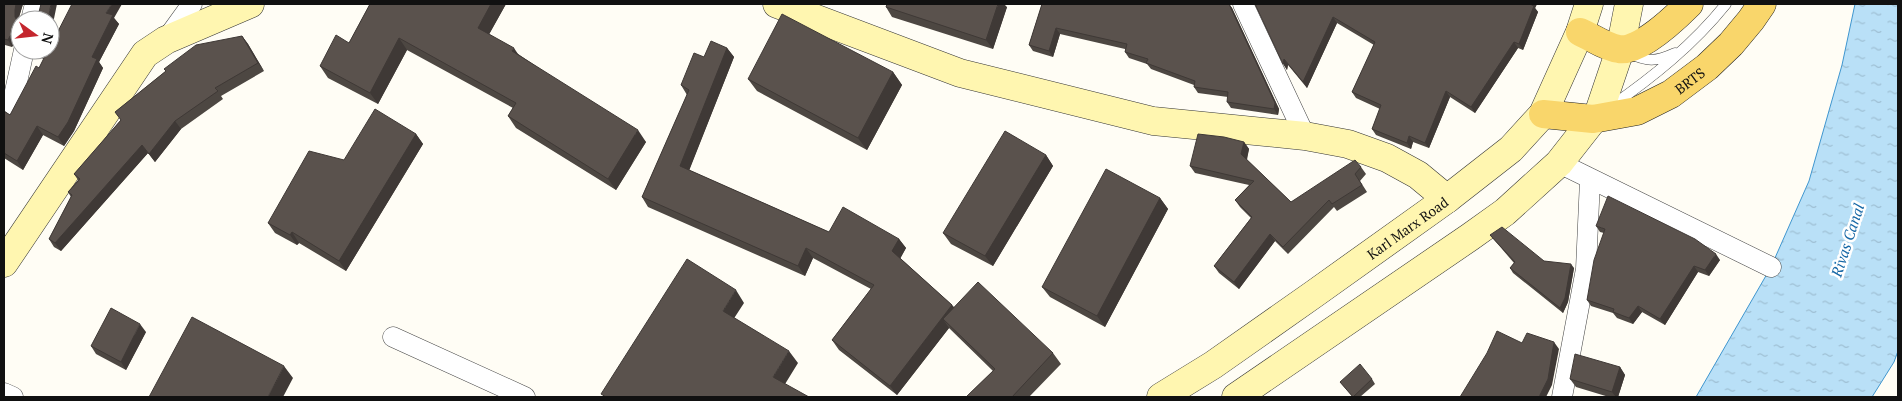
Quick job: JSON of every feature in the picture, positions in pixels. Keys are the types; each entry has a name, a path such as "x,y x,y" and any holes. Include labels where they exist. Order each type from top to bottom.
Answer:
{"main road":[{"path":"4,263 145,54 166,40 250,4"},
{"path":"777,4 960,73 1153,121 1305,136 1348,144 1387,158 1418,176 1447,199"},
{"name":"Karl Marx Road","path":"1161,397 1214,365 1447,199 1512,149 1543,114 1580,32 1589,4"},
{"path":"1236,397 1505,212 1559,163 1599,112 1620,50 1629,4"},
{"path":"1620,50 1635,46 1670,23 1689,4"},
{"name":"BRTS","path":"1543,114 1593,120 1637,112 1671,94 1707,67 1751,20 1762,4"},
{"name":"BRTS","path":"1580,32 1620,50"}],"street":[{"path":"166,40 192,4"},
{"path":"1243,4 1305,136"},
{"path":"12,105 22,60"},
{"path":"1559,163 1590,180 1771,267"},
{"path":"1562,397 1586,269 1590,180"},
{"path":"393,337 524,397"},
{"path":"4,392 13,397"}],"lane":[{"name":"BRTS","path":"1593,120 1689,46 1726,4"},
{"name":"BRTS","path":"1620,50 1645,61 1656,60 1689,46"}],"water":[{"name":"Rivas Canal","path":"1855,4 1898,4 1898,351 1894,362 1872,397 1696,397 1771,267 1809,181 1842,65"}],"building":[{"path":"4,4 16,4 15,10 10,10 10,36 8,40 4,39"},
{"path":"41,4 51,4 50,10 40,10"},
{"path":"72,4 112,4 106,13 113,15 92,57 97,59 68,122 58,137 37,126 17,161 4,153 4,111 10,115 36,66 39,68 43,60 60,60 60,27"},
{"path":"370,4 491,4 478,28 514,48 512,51 638,130 608,179 508,116 516,103 399,38 370,93 320,66 336,35 349,43"},
{"path":"887,4 998,4 986,40 886,7"},
{"path":"1042,4 1229,4 1275,103 1274,109 1227,102 1228,92 1194,87 1195,81 1146,63 1148,59 1125,52 1127,44 1056,28 1049,51 1029,45"},
{"path":"1255,4 1530,4 1534,6 1519,44 1514,42 1471,107 1446,91 1425,143 1409,136 1407,143 1372,129 1381,105 1352,92 1375,42 1333,17 1303,82 1284,59 1283,64"},
{"path":"782,14 893,72 858,138 748,79"},
{"path":"242,36 258,63 215,88 218,91 175,121 149,154 142,145 55,243 49,239 72,195 68,192 80,179 74,174 121,120 115,112 166,71 164,69 196,45"},
{"path":"711,41 727,48 680,166 829,232 843,207 899,239 892,251 952,305 890,386 832,340 874,285 806,248 798,266 642,197 689,90 681,85 694,53 704,57"},
{"path":"375,109 416,134 339,261 292,232 290,235 268,223 309,151 344,160"},
{"path":"1005,131 1046,155 985,256 943,233"},
{"path":"1198,134 1244,142 1241,154 1291,202 1355,160 1361,167 1355,174 1362,185 1332,204 1329,200 1283,247 1270,234 1234,282 1214,266 1252,217 1235,200 1254,181 1190,166"},
{"path":"1106,169 1160,198 1097,316 1042,287"},
{"path":"1608,196 1695,239 1716,254 1705,270 1694,266 1660,319 1638,306 1629,318 1613,312 1614,309 1587,300 1594,260 1605,229 1596,226"},
{"path":"1502,227 1544,261 1571,264 1565,298 1560,308 1510,268 1515,262 1490,235"},
{"path":"687,259 736,290 723,311 789,351 773,377 809,397 606,397 601,394"},
{"path":"978,282 1053,353 1012,397 966,397 995,369 943,319"},
{"path":"111,308 140,324 121,362 91,346"},
{"path":"192,317 284,366 268,397 149,397"},
{"path":"1497,331 1522,343 1527,333 1554,342 1548,379 1539,397 1460,397 1487,353"},
{"path":"1575,354 1620,367 1612,392 1570,379"},
{"path":"1360,364 1372,379 1353,397 1340,382"}]}
